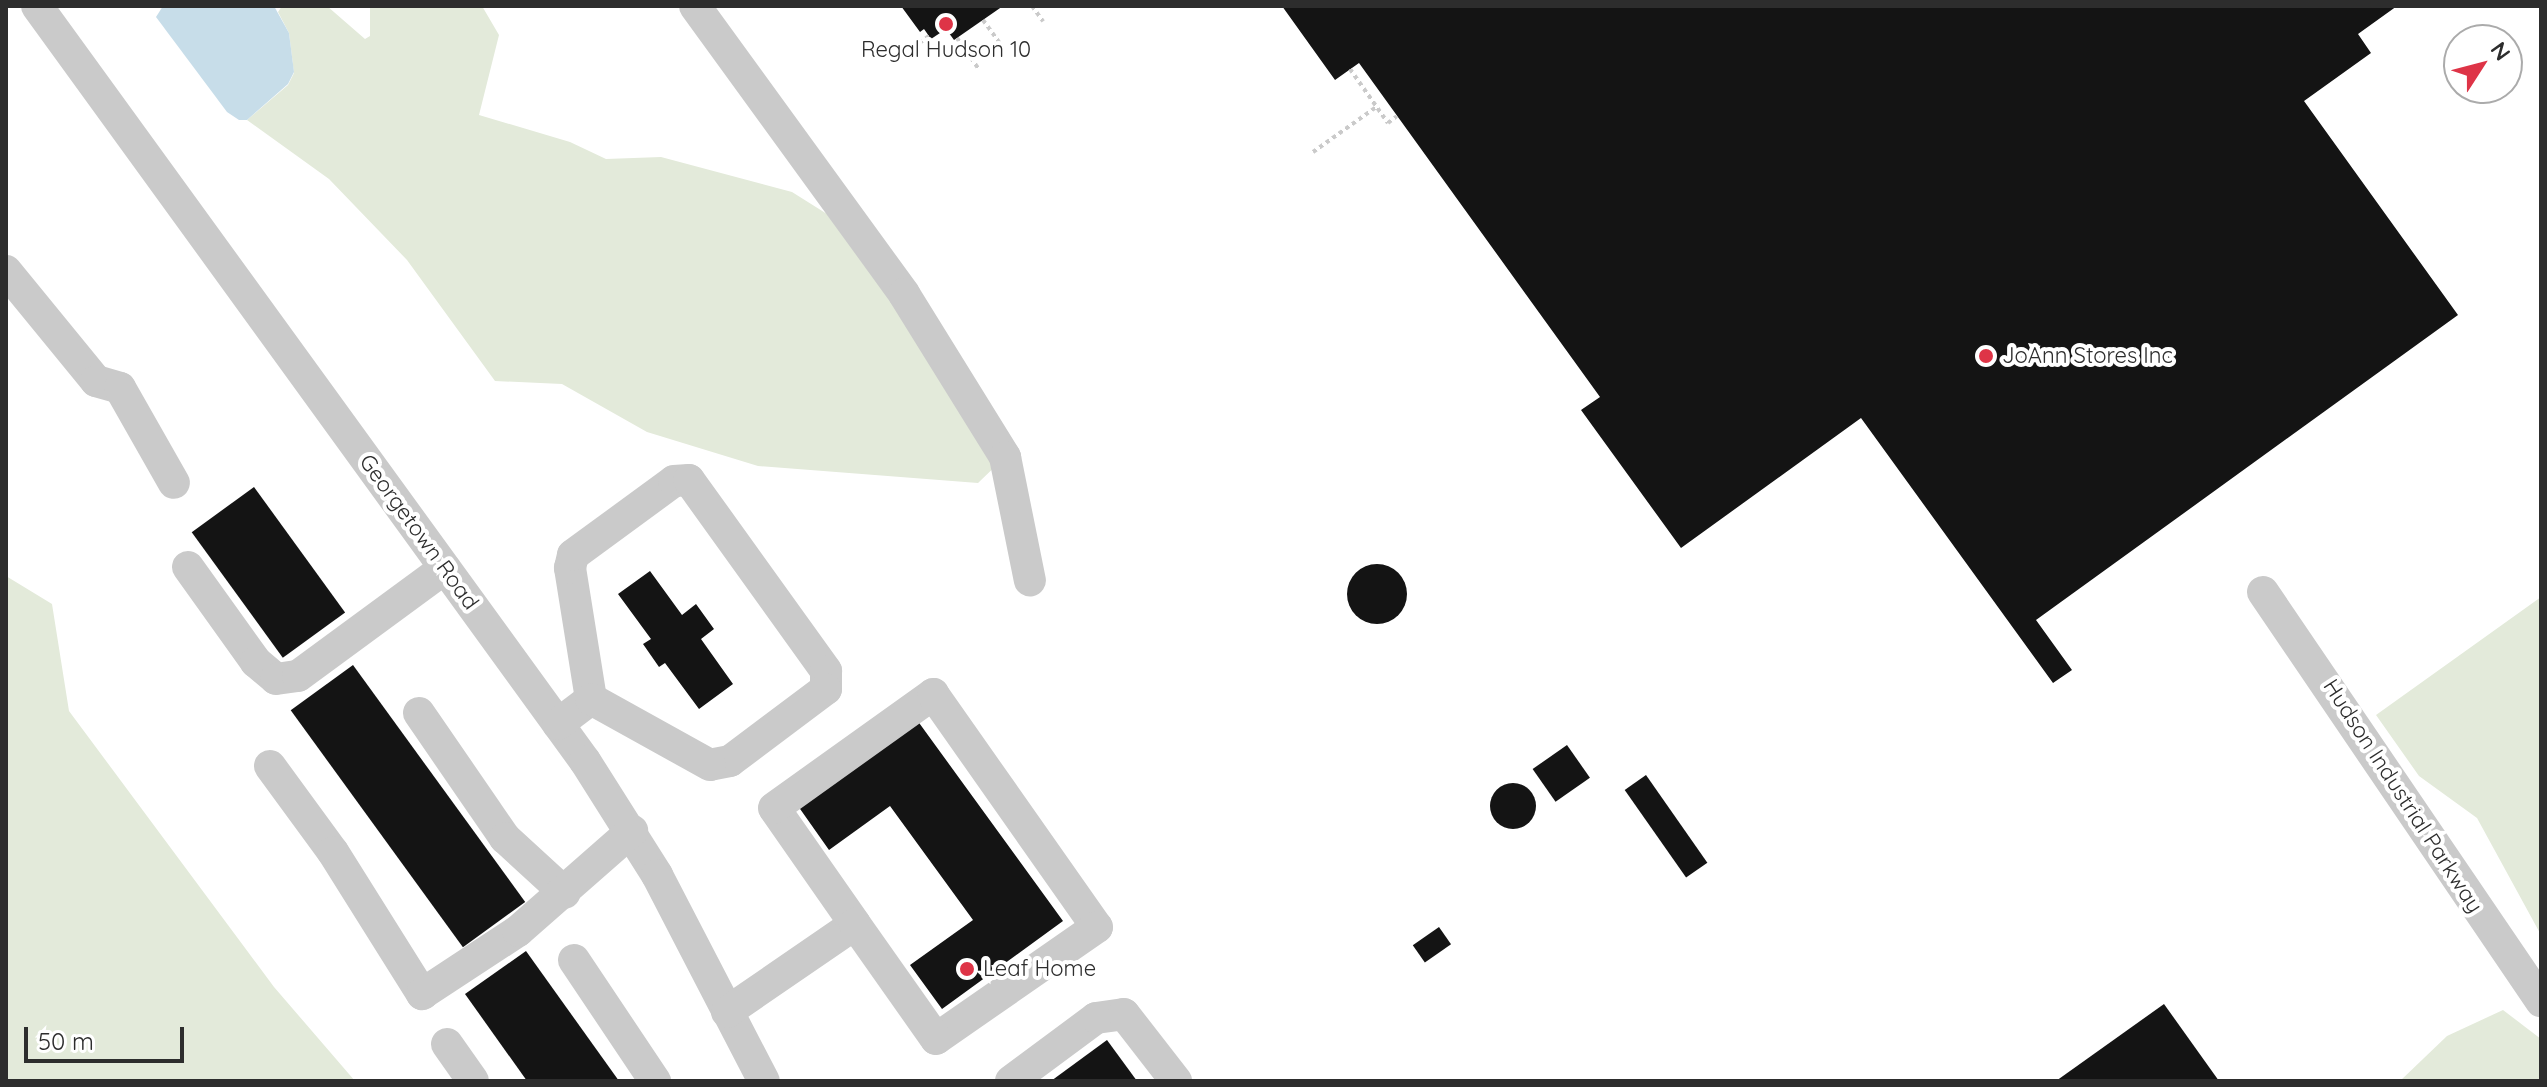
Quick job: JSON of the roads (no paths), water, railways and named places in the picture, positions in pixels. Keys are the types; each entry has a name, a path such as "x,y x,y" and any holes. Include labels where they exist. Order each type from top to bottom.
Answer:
{"street":[{"name":"Georgetown Road","path":"37,6 558,724 632,831 764,1081"},
{"path":"695,6 904,294 1005,457 1030,581"},
{"path":"6,271 96,381 120,388 174,483"},
{"path":"689,480 826,671 826,689 730,761 710,765 591,699 570,568 573,555 674,481 689,480"},
{"path":"188,567 256,662 276,679 298,676 445,568"},
{"name":"Hudson Industrial Parkway","path":"2263,592 2541,1001"},
{"path":"933,694 1097,927 936,1039 855,924 774,808 933,694"},
{"path":"558,724 591,699"},
{"path":"419,713 505,838 565,893"},
{"path":"270,766 333,852 422,994 565,893 632,831"},
{"path":"727,1012 855,924"},
{"path":"574,960 655,1081"},
{"path":"1011,1081 1096,1018 1124,1014 1176,1081"},
{"path":"447,1044 473,1081"}],"water":[{"path":"163,6 274,6 289,33 294,72 288,84 247,120 239,120 227,112 156,17"}],"place":[{"name":"Regal Hudson 10","path":"946,24"},
{"name":"JoAnn Stores Inc","path":"1986,356"},
{"name":"Leaf Home","path":"967,969"}]}
